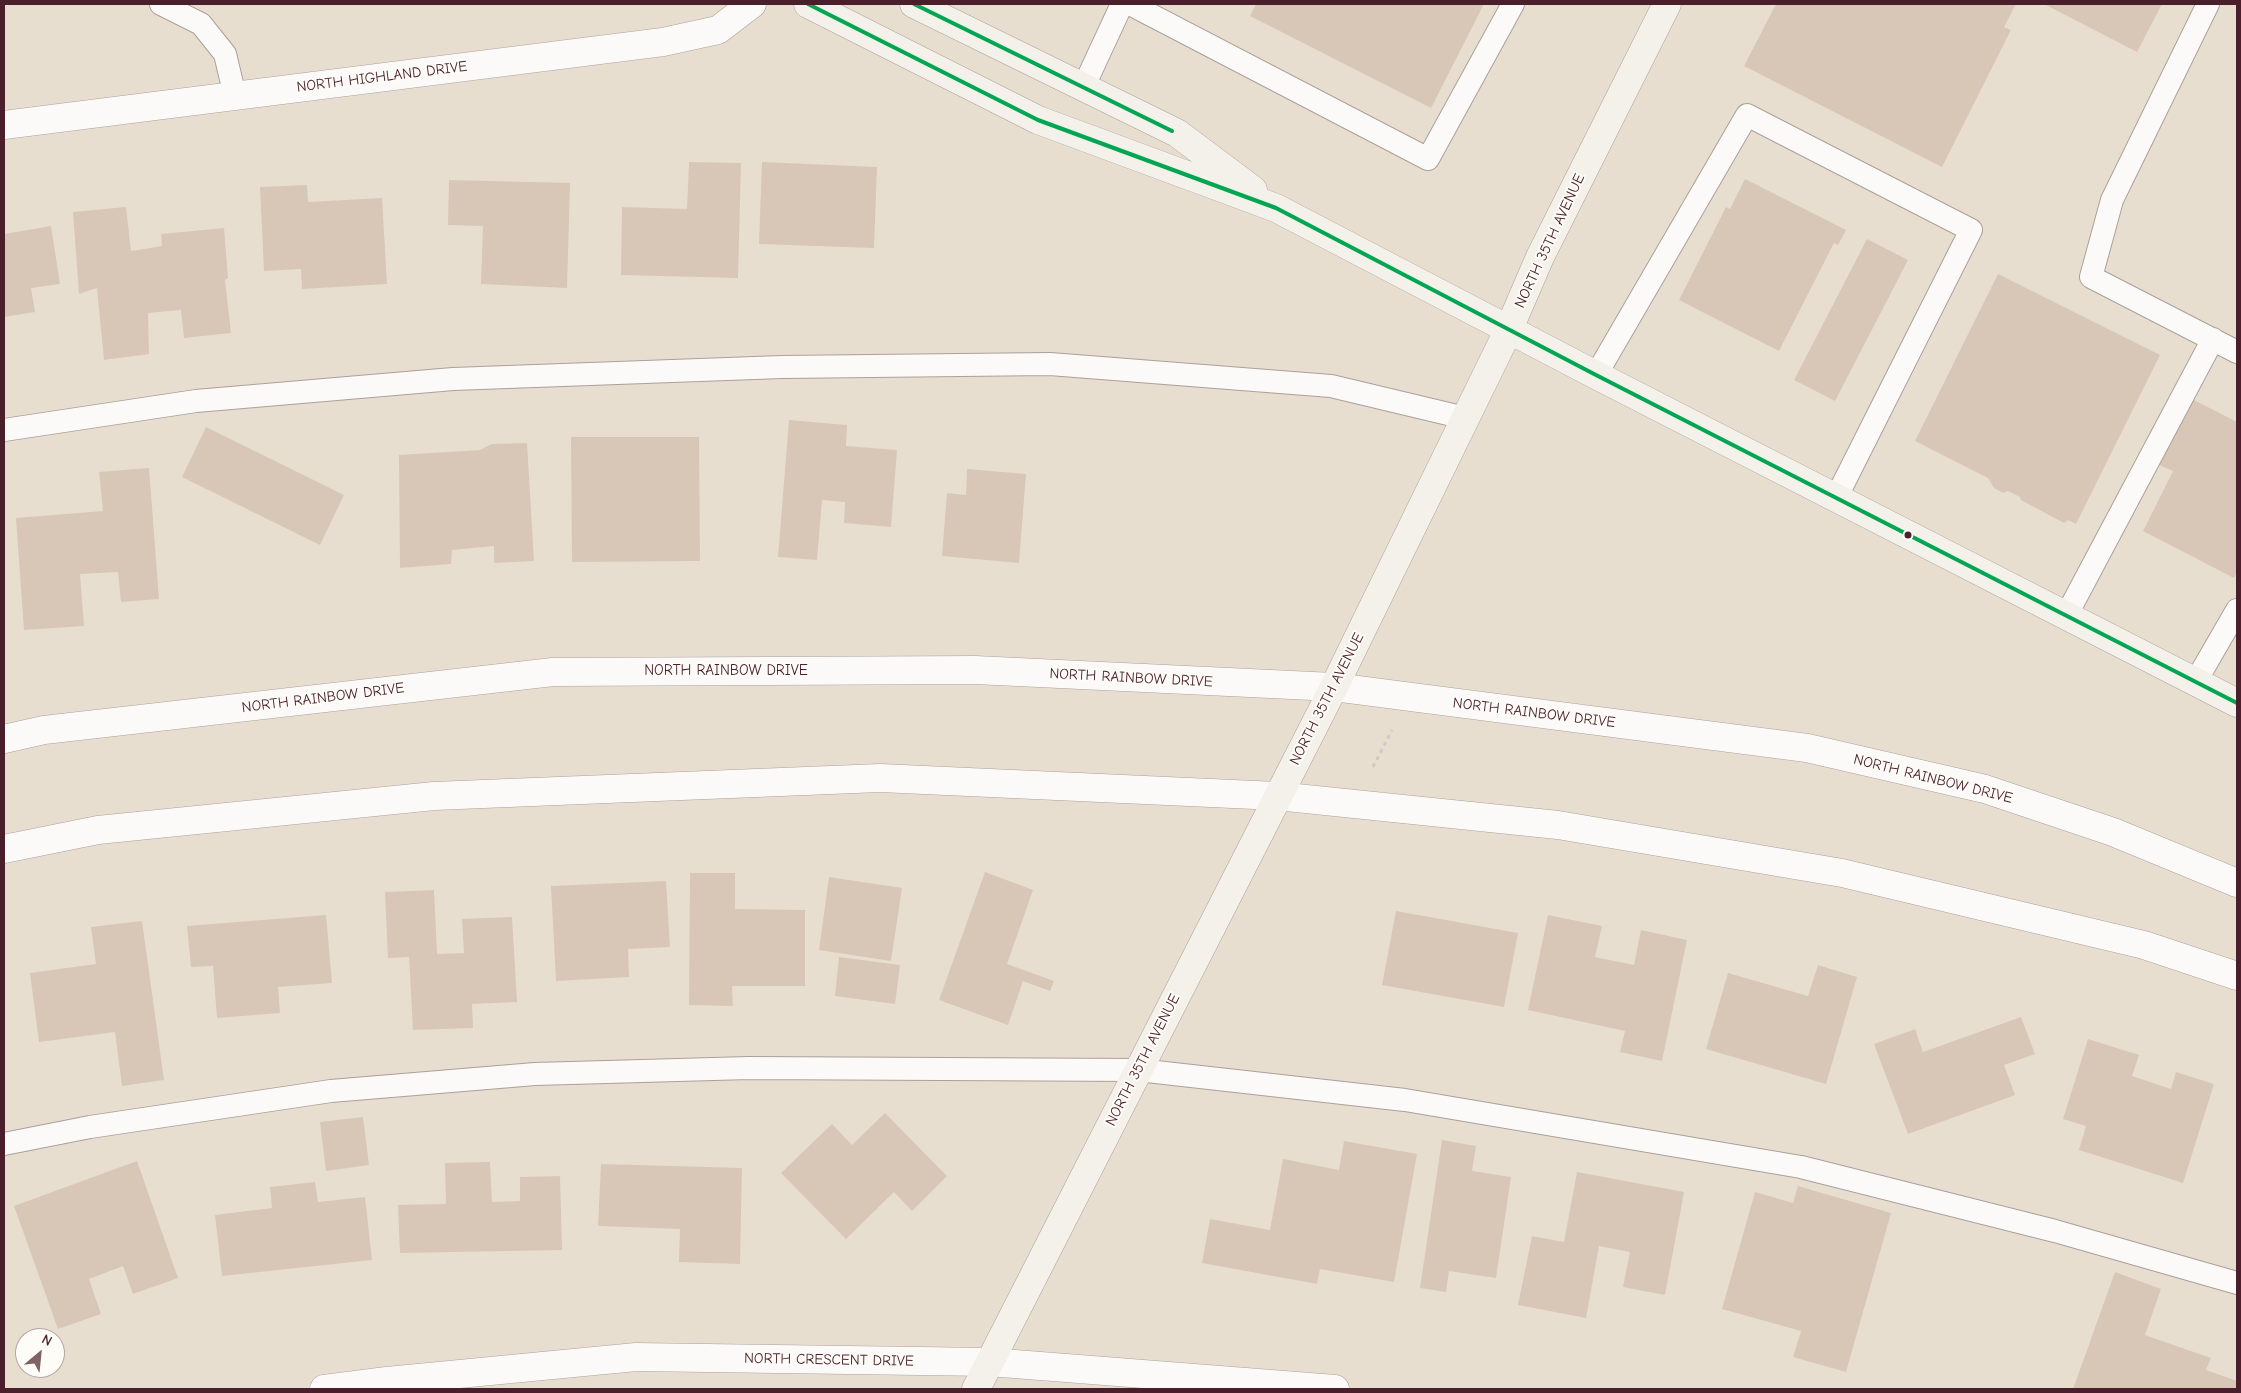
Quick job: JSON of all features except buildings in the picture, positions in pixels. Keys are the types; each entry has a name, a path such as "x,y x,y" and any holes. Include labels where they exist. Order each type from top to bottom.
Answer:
{"street":[{"name":"NORTH HIGHLAND DRIVE","path":"4,125 663,42 718,30 752,4"},
{"path":"808,4 1038,120 1276,208 1596,375 2237,703"},
{"path":"914,4 1177,133 1276,208"},
{"name":"NORTH 35TH AVENUE","path":"976,1389 1334,687 1509,329 1540,257 1667,4"},
{"name":"NORTH RAINBOW DRIVE","path":"4,738 44,730 553,672 975,670 1334,687 1807,748 1985,788 2113,832 2237,883"},
{"path":"4,849 98,830 434,796 691,785 880,778 1277,796 1558,825 1842,873 2144,945 2237,976"},
{"name":"NORTH CRESCENT DRIVE","path":"324,1389 636,1357 989,1362 1334,1389"}],"lane":[{"path":"161,4 201,24 225,54 235,96"},
{"path":"1083,88 1122,4"},
{"path":"1130,4 1428,159 1513,4"},
{"path":"2208,4 2112,200 2091,278 2237,352"},
{"path":"1596,375 1747,115 1937,212 1971,230 1836,498"},
{"path":"2066,616 2213,339"},
{"path":"4,430 196,401 453,379 782,367 1040,364 1332,386 1465,418"},
{"path":"2196,682 2237,610"},
{"path":"4,1144 90,1128 331,1091 534,1074 749,1068 1138,1070 1405,1100 1801,1167 2055,1231 2237,1283"}],"path":[{"path":"1373,767 1396,721"}],"transit line":[{"path":"808,4 1038,120 1276,208 1596,375 2237,703"},
{"path":"914,4 1172,131"}]}
